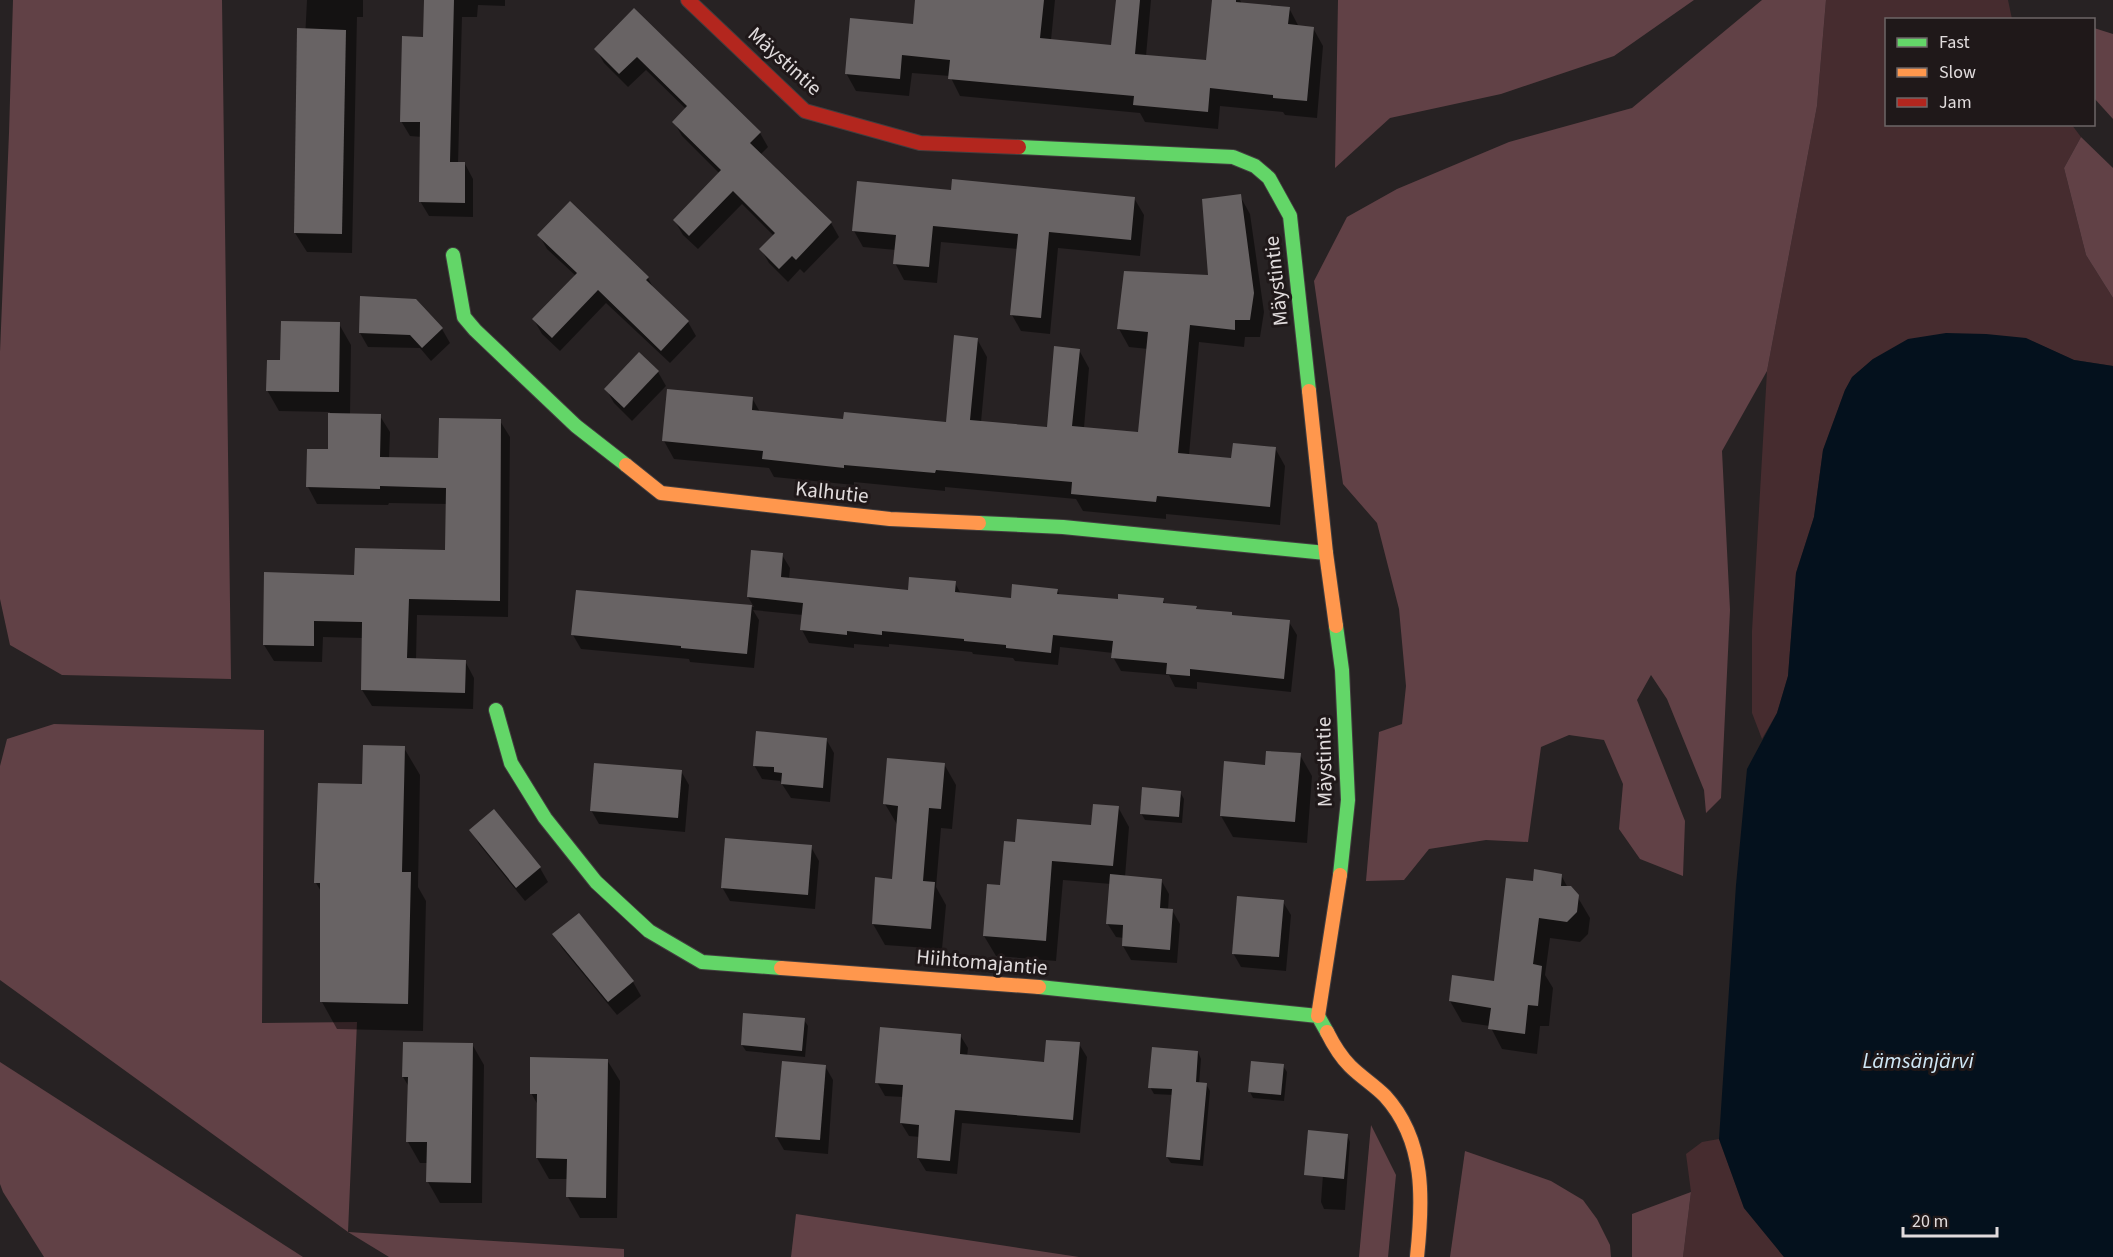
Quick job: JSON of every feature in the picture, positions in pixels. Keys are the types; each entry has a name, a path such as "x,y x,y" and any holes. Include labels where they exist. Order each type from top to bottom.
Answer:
{"street":[{"name":"Mäystintie","path":"688,0 805,111 920,143 1233,157 1263,170 1279,191 1290,216 1326,553 1342,670 1348,800 1336,908 1318,1016"},
{"name":"Kalhutie","path":"453,255 464,317 576,426 661,493 890,519 1063,527 1326,553"},
{"name":"Hiihtomajantie","path":"496,710 511,763 545,818 576,859 596,882 649,931 702,962 1020,985 1318,1016"},
{"path":"1318,1016 1344,1060 1387,1099 1409,1133 1420,1167 1422,1214 1417,1257"}],"shaded area":[{"path":"13,0 222,0 231,679 62,675 10,645 0,599 0,352"},
{"path":"1338,0 1694,0 1614,56 1501,94 1390,118 1335,168"},
{"path":"1762,0 1826,0 1817,106 1767,371 1722,451 1730,610 1721,798 1706,813 1704,790 1667,699 1651,675 1637,700 1685,821 1683,876 1640,859 1619,829 1623,784 1604,740 1569,735 1541,747 1528,842 1486,840 1429,849 1404,880 1366,881 1379,732 1402,724 1406,686 1399,609 1377,523 1343,484 1314,281 1347,217 1397,189 1509,142 1632,108"},
{"path":"1826,0 2008,0 2012,18 1885,18 1885,126 2073,126 2081,137 2064,168 2086,255 2113,298 2113,366 2074,360 2025,338 1873,359 1853,377 1845,390 1823,450 1814,517 1796,573 1788,676 1777,713 1762,739 1752,713 1752,631 1767,371 1817,106"},
{"path":"2095,28 2113,34 2113,119 2095,99"},
{"path":"2081,137 2113,168 2113,298 2086,255 2064,168"},
{"path":"54,724 264,730 262,1023 357,1022 348,1232 0,980 0,766 7,739"},
{"path":"0,1062 303,1257 44,1257 0,1184"},
{"path":"1371,1125 1396,1175 1388,1257 1359,1257"},
{"path":"1719,1139 1744,1208 1784,1257 1683,1257 1691,1192 1686,1154 1702,1142"},
{"path":"1465,1151 1551,1181 1583,1200 1597,1219 1610,1245 1611,1257 1450,1257"},
{"path":"1691,1192 1683,1257 1632,1257 1632,1214"},
{"path":"796,1214 1079,1257 791,1257"},
{"path":"348,1232 624,1249 624,1257 389,1257"}],"water":[{"name":"Lämsänjärvi","path":"1946,333 2026,338 2074,360 2113,366 2113,1257 1784,1257 1744,1208 1719,1139 1736,885 1747,769 1777,713 1788,676 1796,573 1814,517 1823,450 1852,377 1873,359 1908,339"}],"building":[{"path":"424,0 454,0 450,162 465,162 465,203 419,202 420,122 400,122 402,36 423,37"},
{"path":"915,0 1044,0 1040,38 1111,45 1116,0 1140,0 1135,54 1206,60 1212,0 1236,0 1236,2 1290,7 1288,24 1314,27 1307,101 1210,88 1208,112 1133,105 1134,96 948,79 950,60 902,55 900,79 845,74 850,18 913,24"},
{"path":"634,8 761,132 750,143 832,222 796,260 792,256 779,269 759,249 775,233 733,191 689,236 673,220 721,170 672,122 687,106 637,57 619,74 594,49"},
{"path":"297,28 346,30 342,234 294,233"},
{"path":"952,179 1135,197 1131,240 1049,232 1041,318 1010,315 1018,234 933,226 929,267 893,264 896,235 852,231 857,181 951,190"},
{"path":"1241,194 1254,293 1250,320 1235,320 1235,330 1190,325 1178,453 1231,458 1233,443 1276,447 1270,507 1157,496 1156,502 1071,494 1072,482 936,470 935,473 844,465 844,468 762,459 763,451 662,441 667,389 753,397 752,410 843,419 844,412 946,422 954,335 978,338 970,420 1047,427 1054,346 1080,349 1072,426 1138,432 1148,332 1117,329 1124,271 1208,275 1202,199"},
{"path":"570,201 649,277 646,280 689,321 661,351 598,290 552,338 532,319 577,273 537,235"},
{"path":"360,296 416,299 443,328 422,348 410,335 359,333"},
{"path":"281,321 340,322 339,392 266,391 267,360 280,360"},
{"path":"639,352 659,371 624,408 604,389"},
{"path":"328,413 381,414 380,457 438,458 439,418 501,419 500,601 409,599 407,658 466,660 465,693 361,690 362,622 314,621 314,646 263,645 264,572 354,575 355,548 445,550 446,488 306,487 307,449 328,449"},
{"path":"751,550 783,553 781,577 908,590 909,577 956,581 955,592 1011,598 1012,584 1058,589 1057,594 1118,599 1118,594 1164,598 1163,603 1197,606 1196,609 1290,620 1284,679 1190,669 1190,676 1166,674 1167,663 1111,658 1113,641 1053,635 1051,653 1006,648 1006,645 964,641 964,639 882,631 882,635 847,631 847,635 800,630 803,603 747,597"},
{"path":"576,590 752,605 747,654 571,635"},
{"path":"756,731 827,738 823,788 781,784 782,773 774,772 774,767 753,766"},
{"path":"363,745 405,746 402,872 411,872 408,1004 320,1002 320,883 314,883 318,783 362,784"},
{"path":"1266,751 1301,753 1295,822 1220,816 1224,761 1265,765"},
{"path":"887,758 945,763 941,809 929,808 923,881 935,882 931,929 872,924 875,877 892,879 898,806 883,804"},
{"path":"594,763 682,770 678,818 590,811"},
{"path":"1142,787 1181,791 1179,817 1140,814"},
{"path":"1093,804 1119,806 1113,866 1052,861 1046,941 983,936 987,884 1000,885 1004,841 1015,842 1017,819 1091,825"},
{"path":"494,809 541,867 516,888 469,830"},
{"path":"725,838 812,845 808,895 721,888"},
{"path":"1534,869 1562,874 1561,886 1571,886 1579,895 1577,912 1567,922 1539,918 1533,964 1542,966 1538,1006 1528,1005 1525,1034 1488,1029 1491,1008 1449,1001 1452,975 1494,981 1506,878 1533,881"},
{"path":"1110,874 1162,879 1160,908 1173,909 1170,950 1122,946 1123,925 1106,924"},
{"path":"1237,896 1284,900 1279,957 1232,954"},
{"path":"579,913 634,981 608,1002 552,934"},
{"path":"743,1013 805,1018 802,1051 741,1045"},
{"path":"880,1027 961,1034 960,1054 1044,1062 1046,1040 1080,1042 1073,1120 955,1110 950,1161 917,1158 919,1125 900,1123 903,1085 875,1083"},
{"path":"403,1042 473,1043 471,1183 426,1182 427,1142 406,1142 408,1077 402,1077"},
{"path":"1152,1047 1198,1051 1196,1082 1207,1083 1200,1160 1166,1157 1172,1089 1148,1088"},
{"path":"530,1057 608,1059 606,1198 566,1197 567,1159 536,1158 537,1094 530,1094"},
{"path":"782,1061 826,1065 820,1140 775,1137"},
{"path":"1251,1061 1284,1064 1281,1095 1248,1092"},
{"path":"1308,1130 1348,1134 1344,1179 1304,1175"}],"traffic: fast":[{"path":"1019,147 1233,157 1255,166 1269,178 1290,216 1309,391"},
{"path":"453,255 464,317 576,426 626,465"},
{"path":"979,523 1063,527 1326,553"},
{"path":"1336,626 1342,670 1348,800 1340,875"},
{"path":"496,710 511,763 545,818 596,882 649,931 702,962 781,968"},
{"path":"1039,987 1318,1016 1327,1032"}],"traffic: slow":[{"path":"1309,391 1336,626"},
{"path":"626,465 661,493 890,519 979,523"},
{"path":"1318,1016 1340,875"},
{"path":"781,968 1039,987"},
{"path":"1327,1032 1346,1062 1385,1096 1408,1132 1419,1172 1420,1215 1417,1257"}],"traffic: jam":[{"path":"688,0 805,111 920,143 1019,147"}]}
